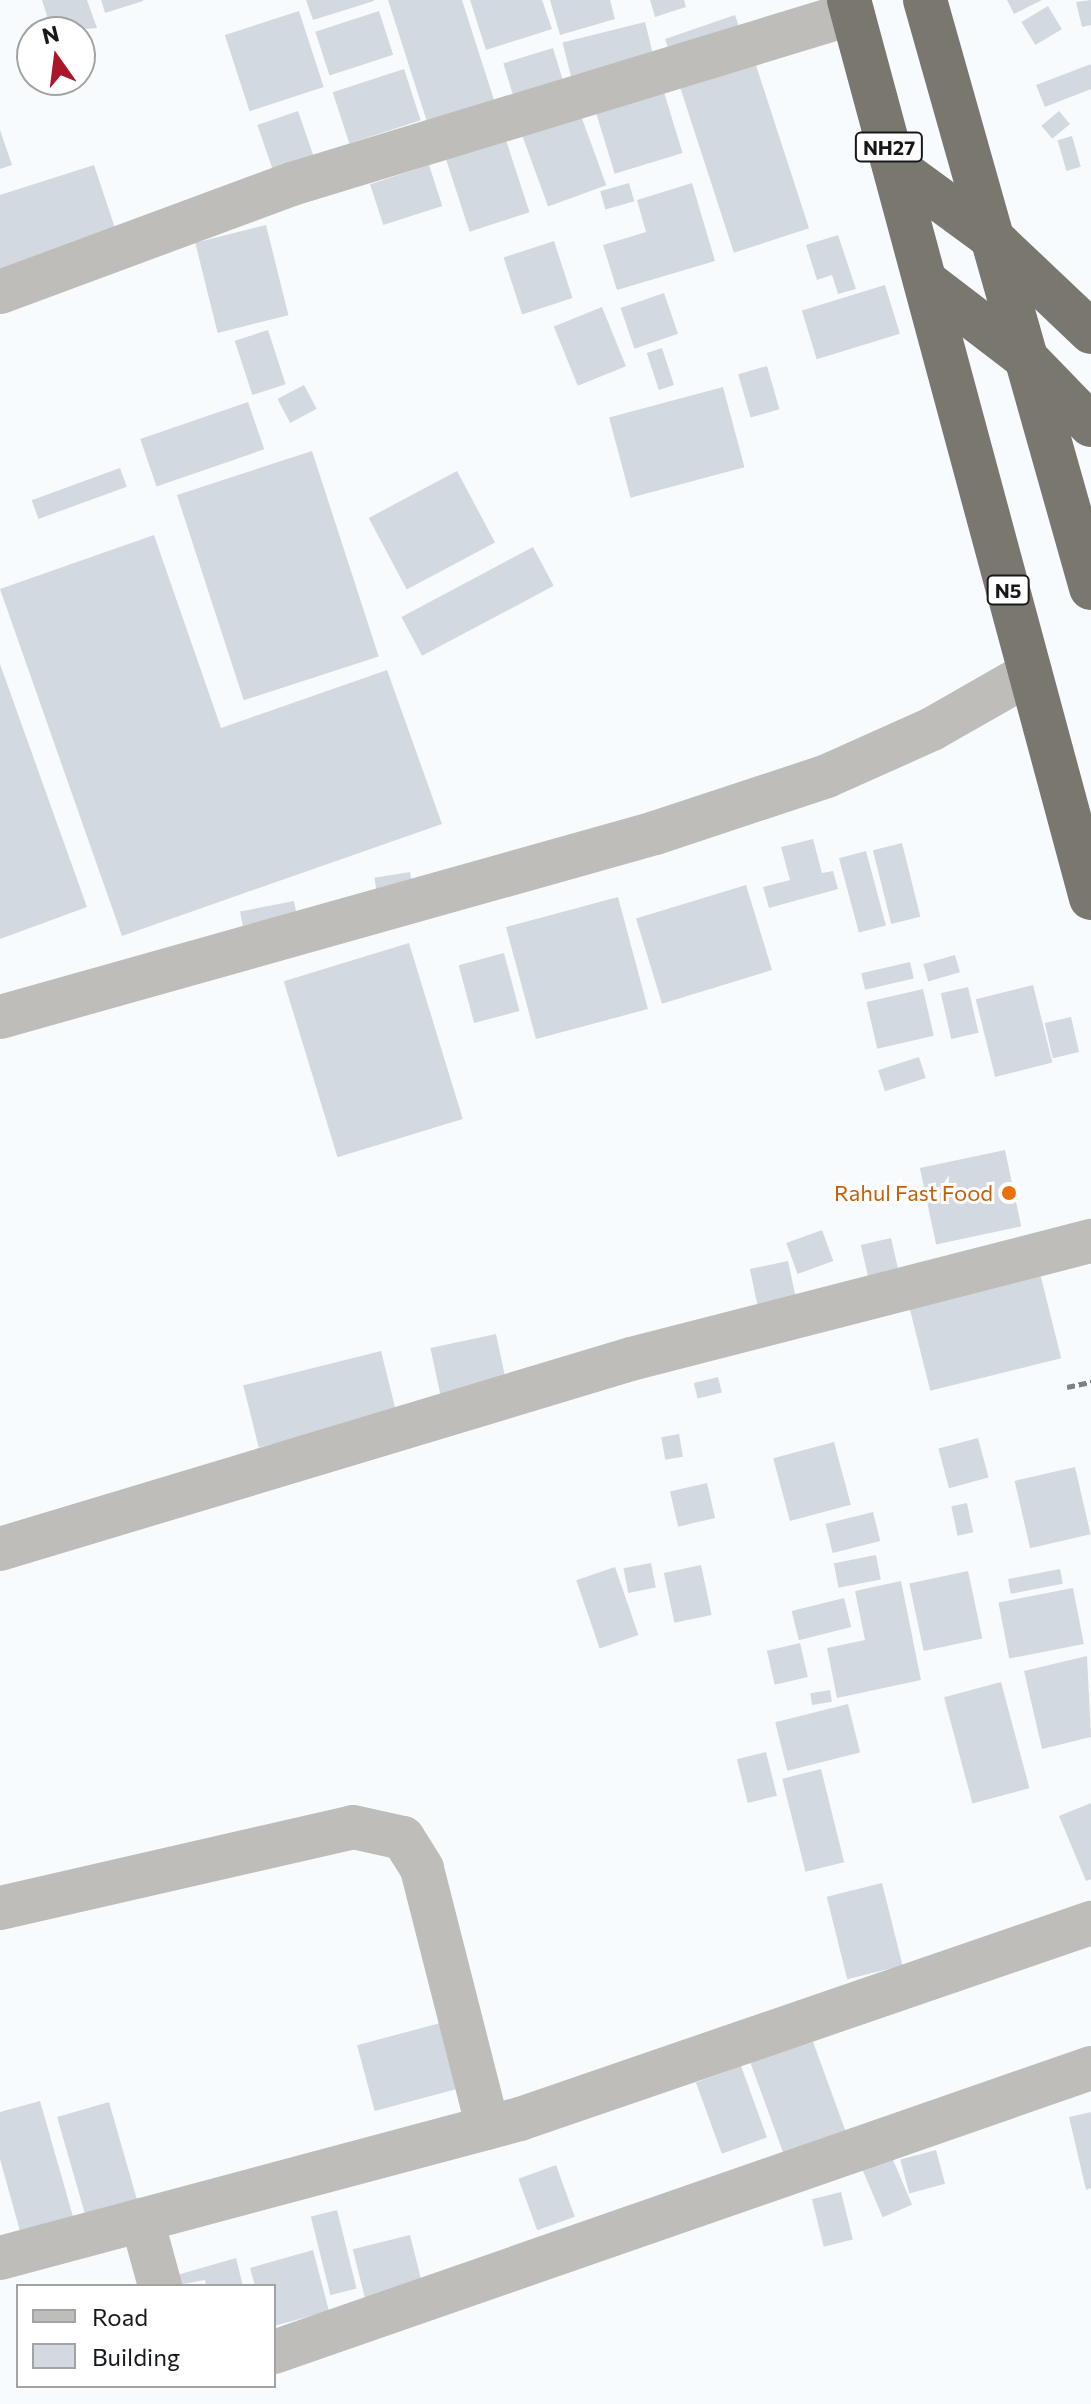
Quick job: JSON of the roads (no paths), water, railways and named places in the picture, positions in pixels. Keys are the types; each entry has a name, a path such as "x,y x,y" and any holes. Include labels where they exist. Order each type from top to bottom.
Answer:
{"highway":[{"path":"925,0 1091,588"},
{"name":"NH27","path":"851,6 925,281"},
{"name":"NH27","path":"894,166 991,237 1091,332"},
{"path":"925,281 1027,359 1091,425"},
{"name":"N5","path":"925,281 1091,898"}],"street":[{"path":"0,292 292,184 851,6"},
{"path":"0,1017 655,833 827,776 932,729 1030,673"},
{"path":"0,1549 631,1359 1091,1241"},
{"path":"0,1908 353,1827 403,1838 422,1869 488,2128"},
{"path":"0,2258 488,2128 1091,1923"},
{"path":"276,2351 1091,2068"},
{"path":"142,2220 159,2284"}],"place":[{"name":"Rahul Fast Food","path":"1009,1193"}]}
